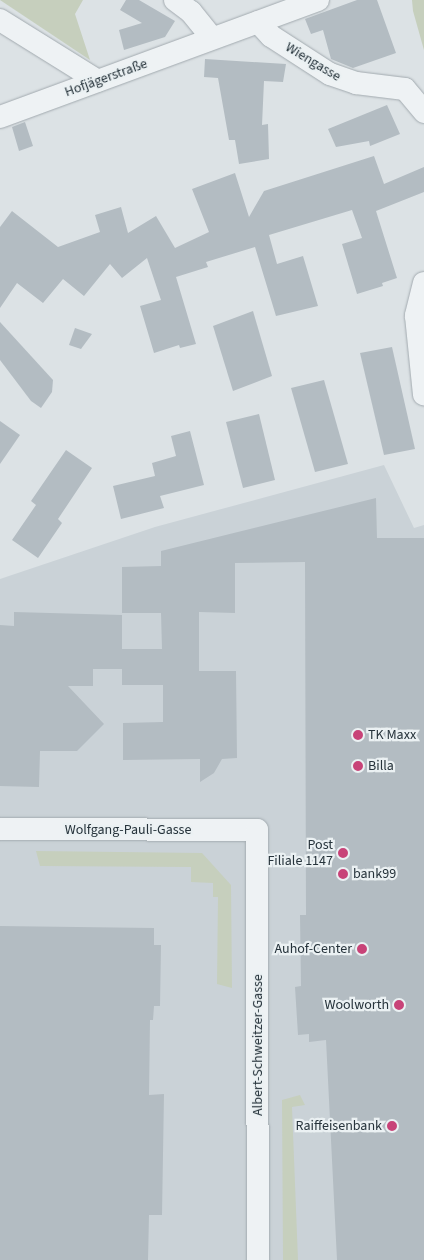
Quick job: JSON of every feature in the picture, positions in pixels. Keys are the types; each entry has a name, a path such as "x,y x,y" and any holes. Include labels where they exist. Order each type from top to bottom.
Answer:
{"street":[{"path":"175,0 191,12 212,38"},
{"name":"Hofjägerstraße","path":"0,117 318,0"},
{"path":"0,20 98,81"},
{"name":"Wiengasse","path":"258,22 270,36 330,74 356,83 405,89 424,112"},
{"path":"424,283 416,316 424,395"},
{"name":"Wolfgang-Pauli-Gasse","path":"0,829 256,830"},
{"name":"Albert-Schweitzer-Gasse","path":"256,830 258,1260"}],"shaded area":[{"path":"384,465 414,528 424,525 424,1260 0,1260 0,579 155,527"}],"green space":[{"path":"0,0 83,0 75,14 90,60"},
{"path":"412,0 424,0 424,50 413,11"},
{"path":"36,851 202,853 231,885 232,988 217,984 218,897 213,897 213,883 191,882 191,867 40,866"},
{"path":"300,1095 305,1105 292,1107 298,1260 283,1260 282,1100"}],"building":[{"path":"126,0 139,0 175,21 165,37 124,50 119,30 142,23 120,10"},
{"path":"357,0 377,0 396,53 353,68 331,59 323,30 311,34 305,19"},
{"path":"205,59 286,64 283,82 264,81 262,125 268,124 269,159 239,164 235,140 229,140 218,78 204,77"},
{"path":"387,105 400,134 370,146 369,141 336,147 328,129"},
{"path":"25,122 33,146 19,151 12,127"},
{"path":"374,156 384,184 424,167 424,192 376,211 397,278 382,283 383,286 357,294 342,244 362,238 352,210 269,235 277,264 303,256 318,306 276,316 255,247 206,262 208,267 176,277 196,344 180,348 179,345 154,353 140,306 161,300 147,258 122,278 110,264 84,296 63,279 43,303 17,283 0,308 0,227 12,211 58,247 100,232 95,215 121,207 128,233 156,216 175,248 209,232 192,189 235,173 249,217 264,191"},
{"path":"253,311 272,376 233,391 213,326"},
{"path":"0,322 53,380 52,392 41,408 31,401 0,360"},
{"path":"75,328 92,334 81,349 69,345"},
{"path":"392,347 415,449 384,455 360,353"},
{"path":"324,380 348,464 315,472 291,388"},
{"path":"259,414 275,480 243,488 226,422"},
{"path":"0,421 20,435 0,464"},
{"path":"190,431 204,485 160,496 164,508 121,519 113,486 155,476 152,463 176,456 171,436"},
{"path":"66,450 92,468 58,519 62,523 38,558 12,540 36,505 31,501"},
{"path":"376,498 377,538 424,538 424,1260 337,1260 326,1040 309,1042 309,1034 298,1035 295,987 301,986 300,915 306,915 305,562 235,563 235,613 199,612 199,671 236,671 237,758 222,759 214,773 200,782 200,759 123,760 123,723 163,722 163,685 122,685 122,669 93,669 93,686 68,686 104,724 77,751 40,751 39,787 0,786 0,625 14,626 14,612 122,615 122,649 162,649 161,613 122,613 122,567 161,566 161,551"},
{"path":"0,926 154,928 154,945 161,945 160,1006 154,1006 153,1020 150,1020 149,1095 164,1094 162,1215 149,1215 148,1260 0,1260"}],"place":[{"name":"TK Maxx","path":"358,735"},
{"name":"Billa","path":"358,766"},
{"name":"Post Filiale 1147","path":"343,853"},
{"name":"bank99","path":"343,874"},
{"name":"Auhof-Center","path":"362,949"},
{"name":"Woolworth","path":"399,1005"},
{"name":"Raiffeisenbank","path":"392,1126"}]}
